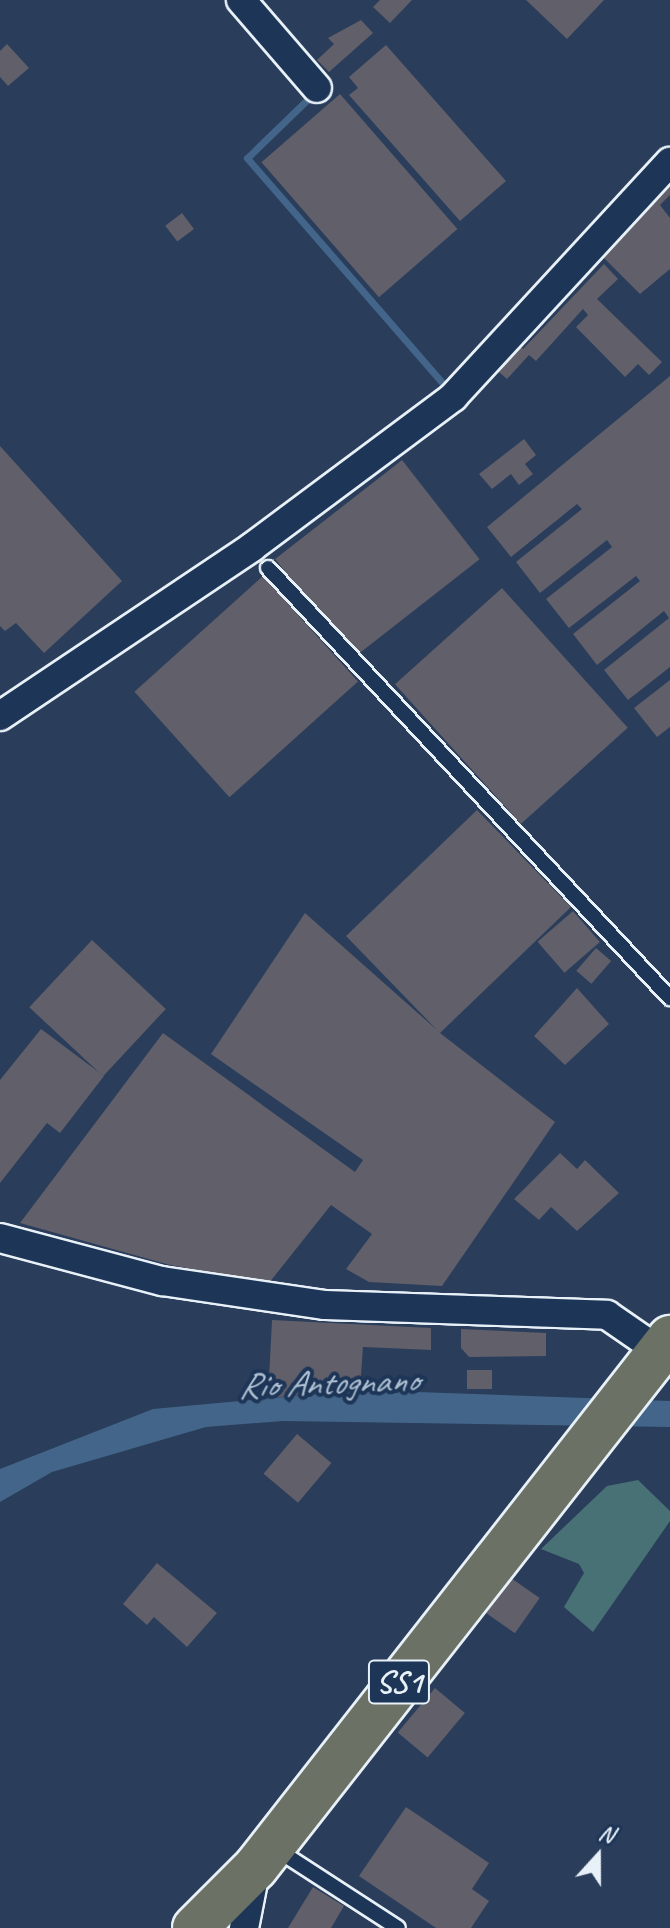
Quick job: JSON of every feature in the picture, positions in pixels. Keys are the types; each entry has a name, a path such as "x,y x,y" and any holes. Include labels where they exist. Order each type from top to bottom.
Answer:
{"main road":[{"name":"SS1","path":"195,1928 264,1857 594,1428 660,1351"}],"street":[{"path":"241,0 317,88"},
{"path":"0,716 252,547 453,397 670,162"},
{"path":"0,1238 162,1281 325,1305 607,1315 660,1351"},
{"path":"244,1928 264,1857"}],"lane":[{"path":"268,568 670,998"},
{"path":"264,1857 398,1928"}],"green space":[{"path":"638,1480 670,1511 670,1521 593,1632 564,1607 584,1573 579,1564 541,1549 607,1486"}],"water":[{"path":"360,1390 670,1401 670,1427 283,1421 206,1427 52,1472 0,1502 0,1469 153,1409"}],"building":[{"path":"380,0 412,0 390,23 373,7"},
{"path":"526,0 604,0 567,39"},
{"path":"361,20 373,33 329,72 317,60 334,44 328,38"},
{"path":"7,44 29,68 8,86 0,77 0,51"},
{"path":"386,45 506,181 460,221 349,95 358,88 349,77"},
{"path":"340,94 457,229 379,297 262,162"},
{"path":"670,171 670,195 660,205 670,218 670,269 640,294 596,250"},
{"path":"182,213 194,229 177,242 165,226"},
{"path":"604,264 618,279 597,299 662,362 649,375 638,364 625,377 576,327 588,315 583,309 536,361 529,355 507,379 492,366 514,341 523,349"},
{"path":"670,376 670,667 628,700 604,670 669,618 664,611 597,665 573,634 640,581 636,576 569,628 546,599 612,547 607,540 540,593 516,562 582,509 577,504 511,557 487,527"},
{"path":"524,439 536,455 525,464 533,474 519,485 511,474 492,489 479,474"},
{"path":"0,446 122,581 44,653 16,623 5,631 0,626"},
{"path":"402,460 480,559 353,658 275,559"},
{"path":"263,576 358,682 229,797 134,692"},
{"path":"502,588 628,728 521,824 395,684"},
{"path":"670,680 670,727 657,737 634,708"},
{"path":"477,810 571,907 440,1033 555,1122 442,1286 369,1282 346,1269 372,1234 331,1205 269,1283 170,1265 20,1223 163,1033 355,1172 363,1160 211,1054 305,913 437,1030 346,936"},
{"path":"573,911 600,942 564,973 538,942"},
{"path":"92,940 166,1009 103,1076 29,1007"},
{"path":"596,948 611,961 591,984 576,971"},
{"path":"577,988 609,1024 565,1065 534,1036"},
{"path":"41,1029 104,1076 60,1133 47,1123 0,1183 0,1080"},
{"path":"560,1153 577,1169 585,1160 619,1193 577,1231 551,1207 539,1220 514,1199"},
{"path":"272,1320 431,1328 431,1350 363,1347 360,1390 268,1398"},
{"path":"461,1329 546,1333 546,1356 469,1357 461,1348"},
{"path":"467,1370 492,1370 492,1389 467,1389"},
{"path":"297,1434 331,1463 298,1503 264,1474"},
{"path":"157,1563 217,1613 187,1647 154,1617 147,1625 123,1604"},
{"path":"511,1578 540,1598 515,1633 486,1613"},
{"path":"435,1688 465,1713 428,1757 398,1732"},
{"path":"406,1807 489,1863 472,1889 489,1901 471,1928 436,1928 359,1876"},
{"path":"313,1887 344,1906 331,1928 288,1928"}],"waterway":[{"path":"311,96 247,158 447,388"}],"water label":[{"name":"Rio Antognano","path":"328,1383"}]}
